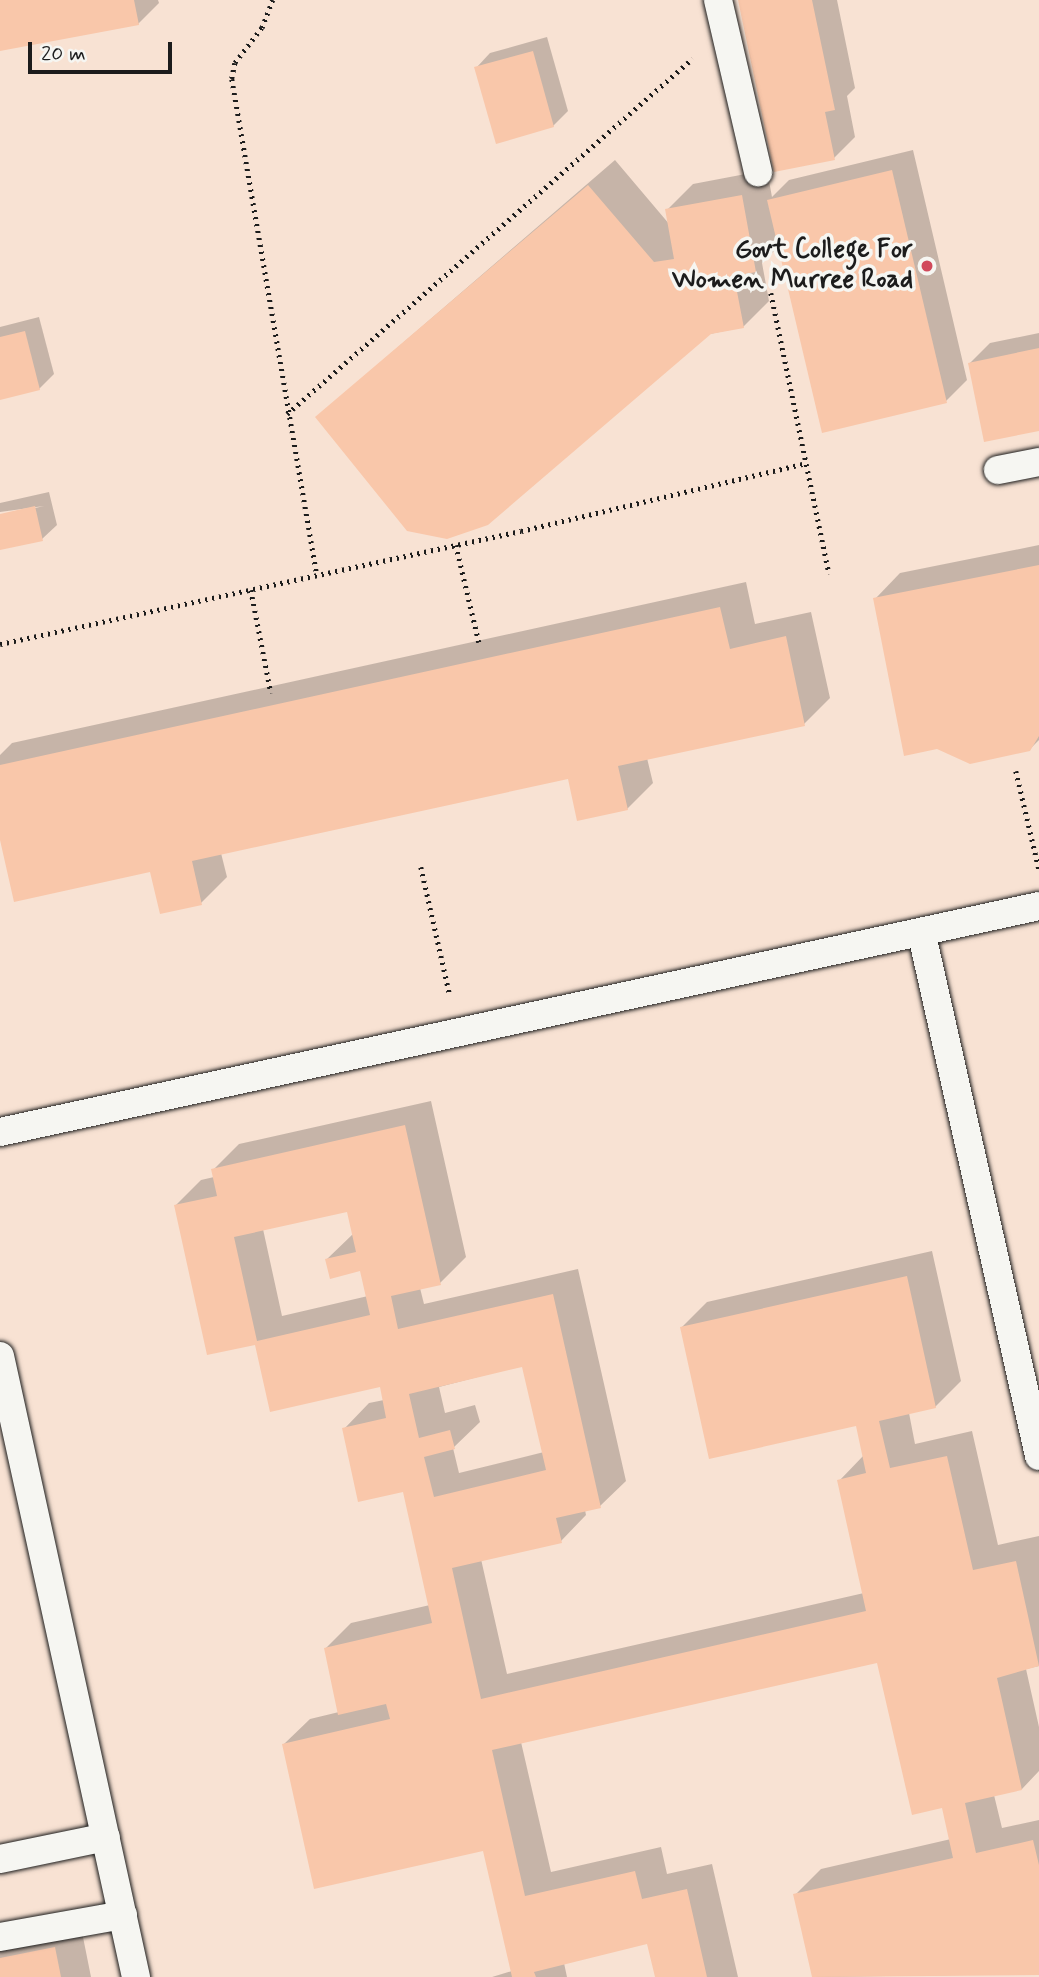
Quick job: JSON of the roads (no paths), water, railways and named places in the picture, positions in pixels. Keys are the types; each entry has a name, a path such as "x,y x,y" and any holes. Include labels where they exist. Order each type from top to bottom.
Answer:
{"lane":[{"path":"718,0 758,172"},
{"path":"998,470 1039,462"},
{"path":"0,1132 458,1031 922,934 1039,906"},
{"path":"922,934 1039,1456"},
{"path":"0,1356 136,1977"},
{"path":"0,1859 106,1837"},
{"path":"0,1937 123,1915"}],"place":[{"name":"Govt College For Women Murree Road","path":"927,266"}]}
